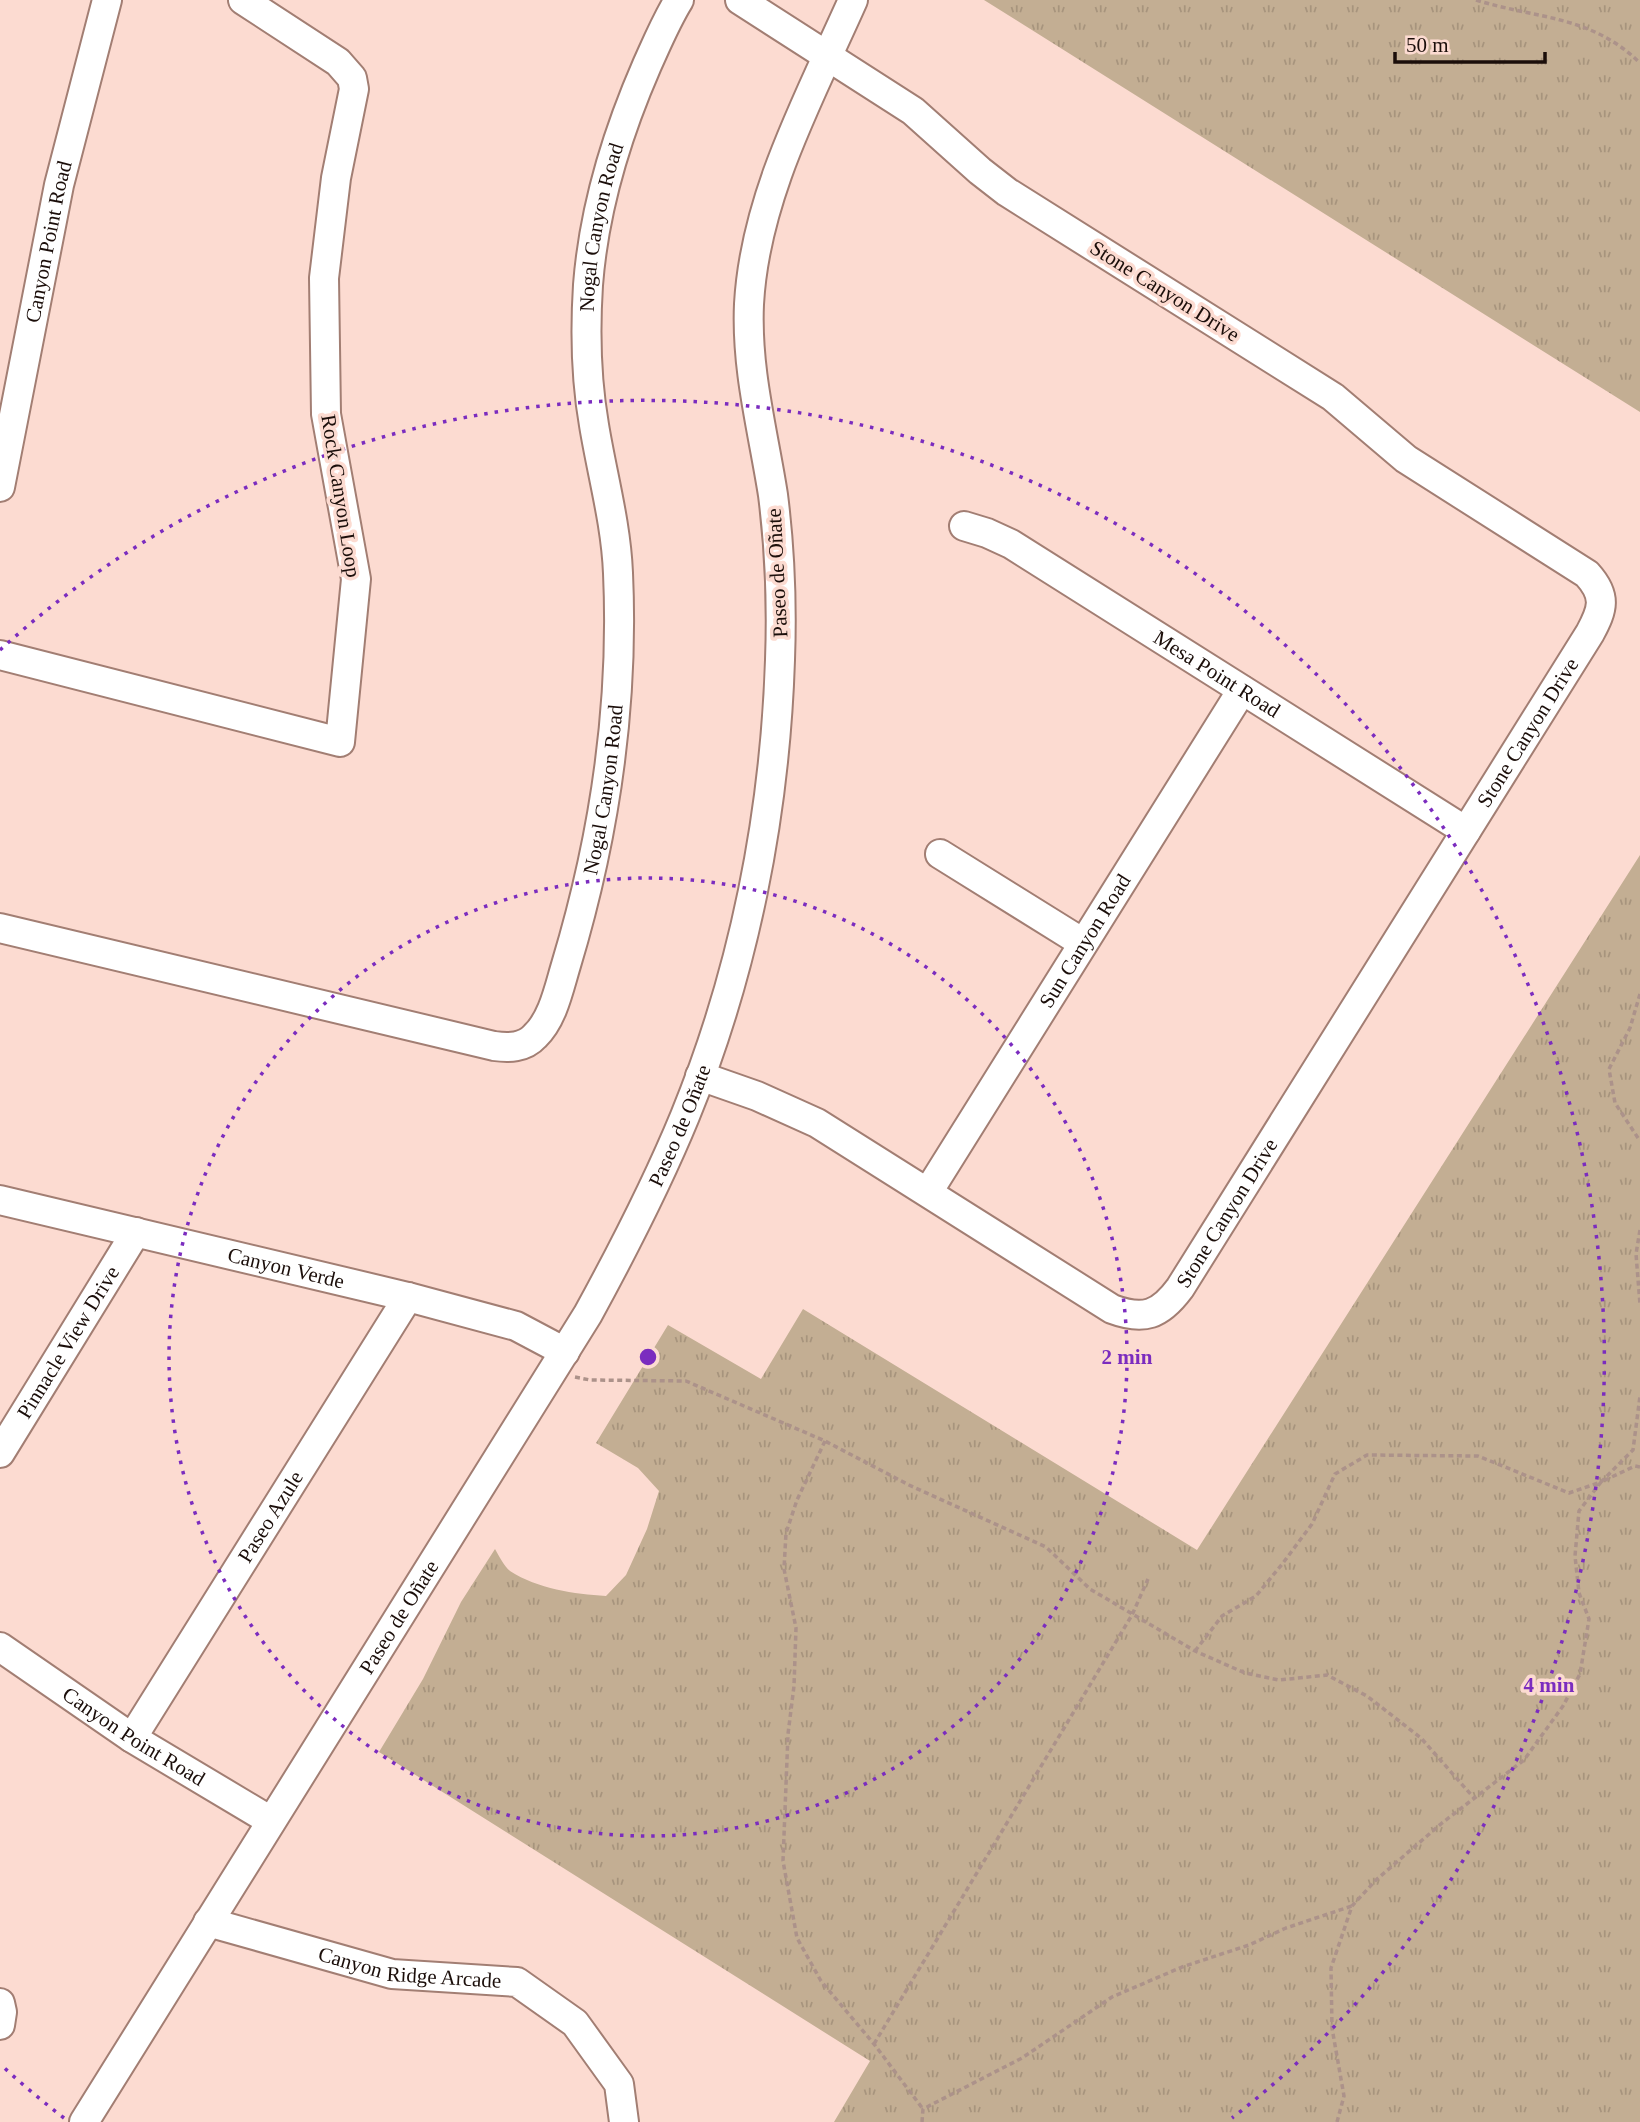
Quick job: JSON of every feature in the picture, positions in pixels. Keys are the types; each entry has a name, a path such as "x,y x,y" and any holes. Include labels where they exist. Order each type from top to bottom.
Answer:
{"street":[{"name":"Canyon Point Road","path":"0,487 59,185 107,0"},
{"name":"Rock Canyon Loop","path":"0,655 340,742 356,579 326,414 324,278 336,178 354,89 352,78 338,62 243,0"},
{"name":"Nogal Canyon Road","path":"0,928 494,1045 522,1045 530,1041 543,1027 572,944 595,849 608,772 617,676 615,540 588,380 587,307 591,257 605,181 619,132 659,37 678,0"},
{"name":"Stone Canyon Drive","path":"700,1076 799,1113 1112,1309 1137,1316 1150,1314 1161,1308 1180,1288 1597,620 1601,607 1601,594 1596,584 1573,564 1406,459 1333,397 1007,192 979,171 919,115 740,0"},
{"name":"Paseo de Oñate","path":"84,2122 559,1362 642,1212 700,1076 724,1005 753,888 766,816 778,701 780,565 772,493 750,358 752,273 763,218 777,173 853,0"},
{"name":"Mesa Point Road","path":"964,526 1011,544 1466,831"},
{"name":"Sun Canyon Road","path":"928,1192 1242,690"},
{"path":"940,853 1083,943"},
{"name":"Canyon Verde","path":"0,1200 408,1297 516,1326 559,1362"},
{"name":"Pinnacle View Drive","path":"0,1453 136,1232"},
{"name":"Paseo Azule","path":"132,1738 408,1297"},
{"name":"Canyon Point Road","path":"0,1647 132,1738 271,1821"},
{"name":"Canyon Ridge Arcade","path":"208,1922 392,1974 517,1982 575,2023 619,2084 624,2122"},
{"path":"0,2003 0,2025"}],"path":[{"path":"1476,0 1572,21 1623,46 1640,63"},
{"path":"1640,994 1630,1028 1609,1069 1615,1103 1640,1141"},
{"path":"1640,1230 1636,1254 1640,1304"},
{"path":"559,1362 590,1380 686,1381 825,1441 909,1485 1046,1547 1090,1589 1195,1651 1245,1673 1279,1680 1327,1675 1367,1696 1420,1738 1474,1798"},
{"path":"1633,1450 1640,1396"},
{"path":"825,1441 797,1500 786,1532 784,1569 796,1629 794,1686 788,1734 783,1861 797,1938 821,1981 874,2044 923,2109 922,2122"},
{"path":"1337,2122 1344,2096 1332,2028 1331,1968 1352,1906 1376,1880 1524,1760 1563,1706 1580,1674 1589,1619 1579,1593 1575,1556 1579,1511 1601,1482 1633,1450 1640,1447"},
{"path":"1195,1651 1222,1616 1256,1596 1283,1563 1312,1524 1335,1474 1367,1455 1478,1456 1569,1493 1635,1466 1640,1468"},
{"path":"874,2044 1132,1615 1147,1579"},
{"path":"923,2109 1022,2058 1112,1997 1182,1967 1352,1906"}],"green space":[{"path":"984,0 1640,0 1640,412"},
{"path":"1640,855 1640,2122 834,2122 870,2061 379,1752 423,1679 461,1602 495,1549 510,1571 556,1590 606,1596 626,1575 647,1529 659,1491 638,1468 596,1443 668,1325 761,1379 803,1309 1197,1550"}]}
